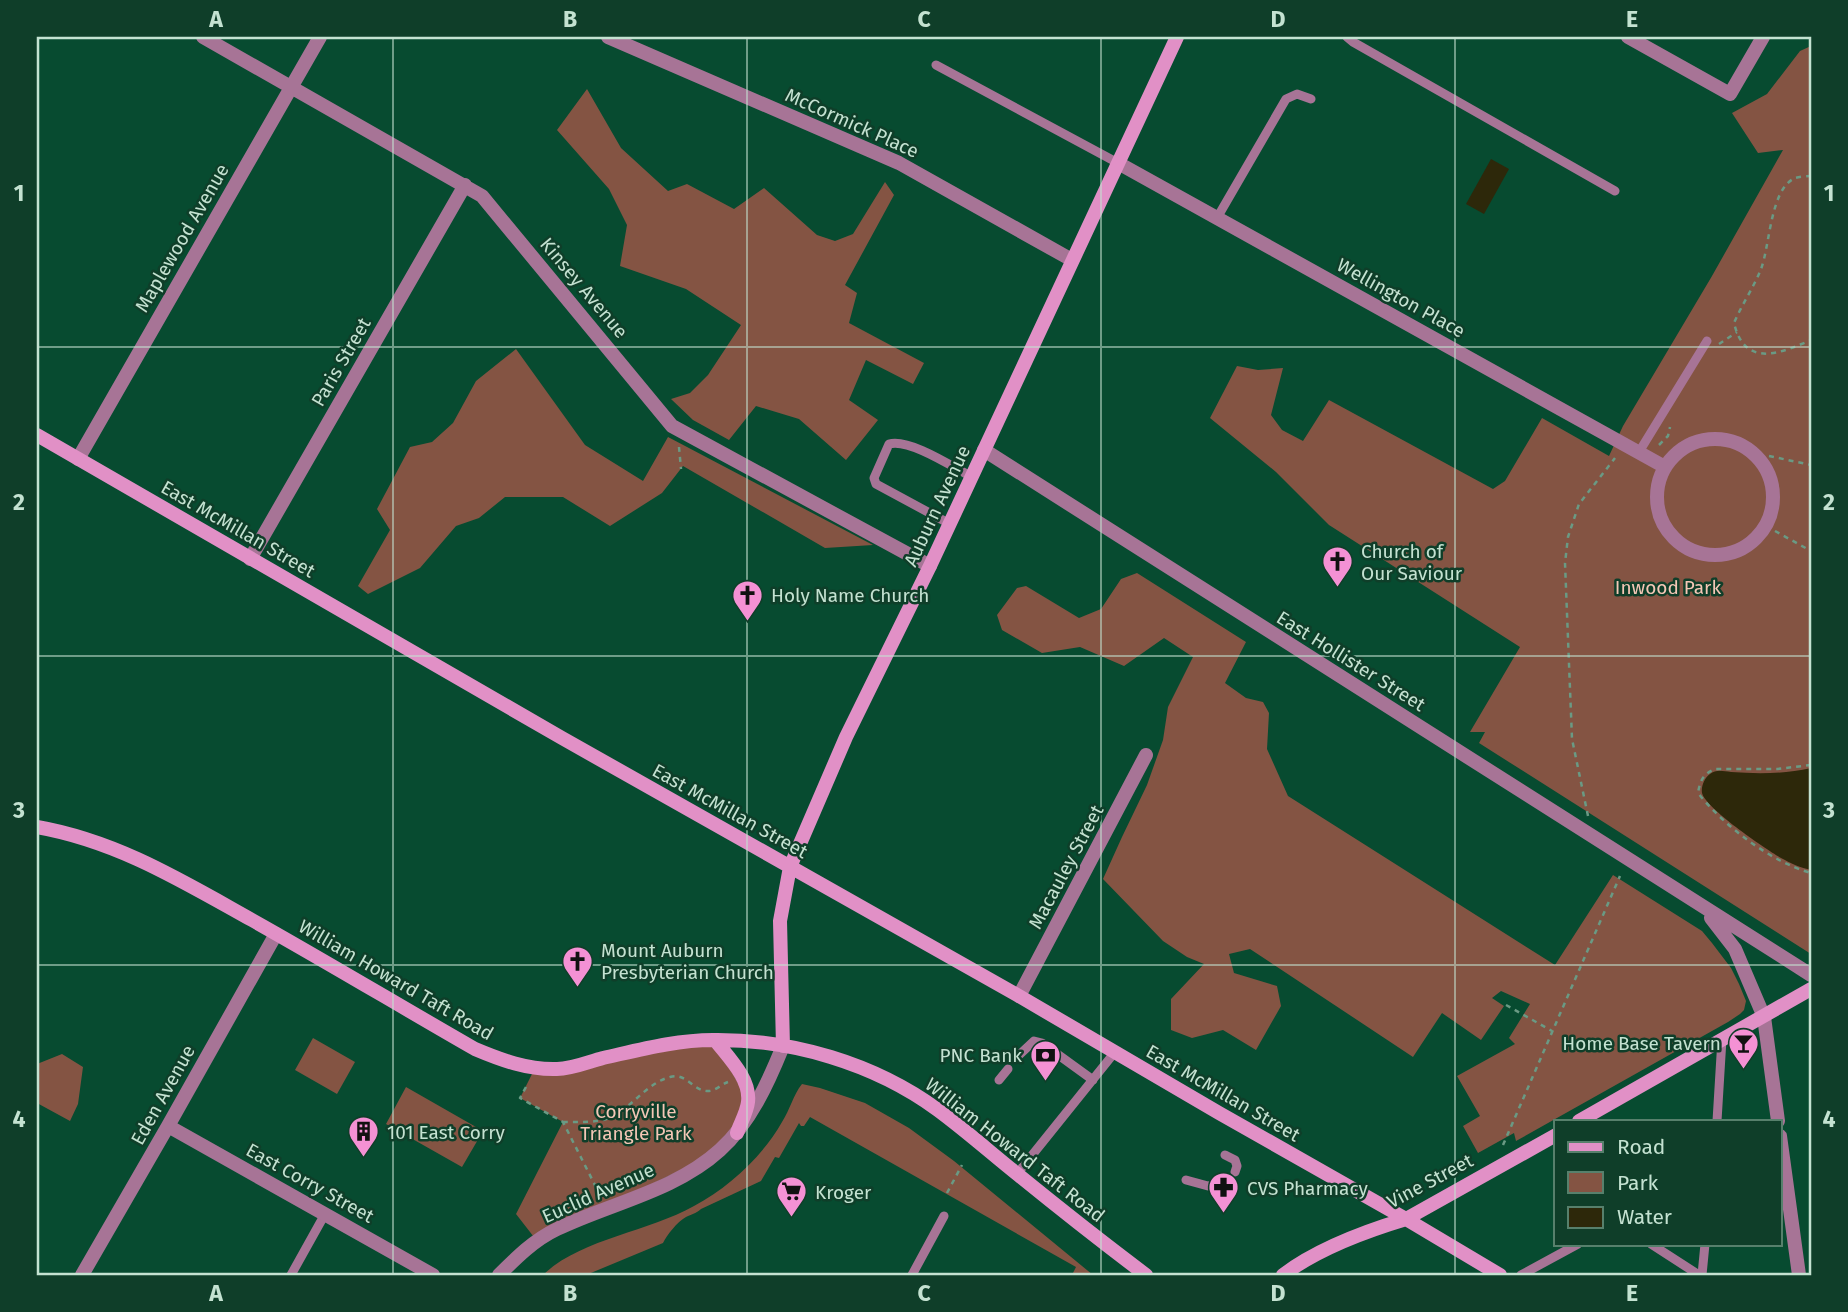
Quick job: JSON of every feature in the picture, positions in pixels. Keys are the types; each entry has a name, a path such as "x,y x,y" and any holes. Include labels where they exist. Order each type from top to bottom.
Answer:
{"main road":[{"name":"Auburn Avenue","path":"783,1046 780,921 790,867 846,737 950,524 1177,37"},
{"name":"East McMillan Street","path":"37,435 1500,1275"},
{"name":"William Howard Taft Road","path":"37,827 98,842 134,856 475,1049 504,1061 559,1070 685,1041 715,1040 783,1046 835,1059 872,1072 938,1110 1140,1274"},
{"path":"1581,1120 1811,989"},
{"path":"715,1040 743,1078 747,1088 748,1102 737,1133"},
{"name":"Vine Street","path":"1283,1275 1326,1250 1379,1227 1406,1219 1554,1136"}],"street":[{"name":"Kinsey Avenue","path":"203,37 482,196 672,426 930,566"},
{"name":"Maplewood Avenue","path":"78,459 320,37"},
{"name":"McCormick Place","path":"608,37 899,163 1072,260"},
{"path":"1628,37 1730,94 1763,37"},
{"name":"Wellington Place","path":"1118,163 1665,467"},
{"name":"Paris Street","path":"250,559 465,185"},
{"path":"1699,440 1731,440 1750,449 1768,472 1773,485 1774,502 1764,529 1754,542 1730,553 1708,555 1687,548 1676,541 1664,525 1660,514 1657,502 1658,487 1665,467 1679,451 1699,440"},
{"name":"East Hollister Street","path":"984,450 1811,975"},
{"name":"Macauley Street","path":"1018,996 1146,755"},
{"name":"East Hollister Street","path":"1698,904 1724,932 1735,949 1763,1017 1778,1120"},
{"name":"Eden Avenue","path":"82,1275 276,934"},
{"name":"Euclid Avenue","path":"499,1275 519,1255 557,1229 672,1181 700,1166 719,1151 737,1133 771,1077 783,1046"},
{"name":"East Corry Street","path":"168,1126 433,1275"},
{"path":"1782,1151 1799,1275"},
{"path":"517,1275 519,1255"}],"lane":[{"path":"1347,37 1615,191"},
{"path":"936,65 1118,163"},
{"path":"1217,218 1286,99 1297,94 1311,100"},
{"path":"1639,452 1711,344"},
{"path":"950,524 876,484 874,478 885,450 889,444 895,442 910,446 972,477"},
{"path":"1717,1120 1722,1039"},
{"path":"1018,1056 1034,1041 1042,1043 1093,1080"},
{"path":"1017,1174 1115,1052"},
{"path":"999,1080 1007,1069"},
{"path":"1225,1155 1235,1160 1235,1172"},
{"path":"1186,1180 1208,1186 1227,1181"},
{"path":"291,1275 325,1214"},
{"path":"912,1275 944,1216"},
{"path":"1521,1275 1574,1246"},
{"path":"1654,1246 1700,1275 1705,1246"}],"path":[{"path":"1811,176 1794,179 1778,198 1760,271 1734,323 1745,346 1758,352 1772,354 1811,340"},
{"path":"1711,344 1737,332"},
{"path":"679,440 681,469"},
{"path":"1769,456 1811,465"},
{"path":"1588,816 1572,739 1565,563 1568,537 1579,504 1615,458"},
{"path":"1775,531 1811,551"},
{"path":"1811,765 1777,769 1715,769 1707,772 1700,782 1698,793 1713,811 1772,856 1811,873"},
{"path":"1503,1145 1620,876"},
{"path":"1506,1005 1552,1031"},
{"path":"526,1087 520,1098 564,1122 610,1118 656,1082 673,1076 686,1079 699,1090 711,1091 730,1082"},
{"path":"564,1122 599,1193"},
{"path":"947,1193 962,1165"}],"green space":[{"name":"Inwood Park","path":"1811,46 1811,954 1479,743 1485,732 1470,732 1520,647 1329,525 1276,472 1210,418 1237,366 1258,370 1283,368 1271,415 1282,430 1303,441 1329,400 1493,489 1505,481 1542,418 1609,456 1623,426 1783,150 1758,153 1732,113 1767,94 1800,51"},
{"path":"587,89 621,148 668,191 687,184 734,209 764,188 817,235 835,241 853,234 885,182 894,195 845,285 857,293 849,323 924,363 913,384 866,360 849,400 878,420 846,460 799,419 756,406 729,440 693,420 671,399 690,393 708,375 741,325 686,289 620,266 627,225 609,189 557,130"},
{"path":"516,349 585,445 643,481 668,437 873,545 825,548 683,466 662,493 610,526 563,497 505,497 479,518 456,526 420,568 368,594 358,586 390,530 377,509 410,447 432,442 453,423 476,381"},
{"path":"1137,573 1246,642 1225,683 1246,698 1263,702 1269,713 1267,749 1288,796 1555,965 1613,875 1702,931 1731,968 1746,1001 1744,1010 1728,1022 1516,1141 1514,1133 1478,1153 1463,1126 1480,1116 1457,1076 1515,1044 1509,1038 1530,1004 1501,991 1492,998 1504,1006 1481,1040 1442,1013 1413,1057 1250,949 1229,954 1234,973 1277,986 1281,1006 1256,1050 1223,1030 1192,1038 1171,1030 1171,999 1204,964 1187,957 1163,941 1103,879 1147,785 1163,740 1168,707 1193,657 1164,638 1124,666 1080,647 1042,653 1002,630 997,615 1017,588 1026,586 1079,618 1101,609 1121,579"},
{"path":"313,1038 355,1062 337,1094 295,1070"},
{"name":"Corryville Triangle Park","path":"715,1040 748,1102 719,1151 537,1241 516,1214 563,1122 520,1098 535,1068"},
{"path":"62,1054 83,1067 78,1104 70,1121 37,1103 37,1064"},
{"path":"802,1084 865,1103 909,1128 954,1161 1093,1275 1072,1275 1076,1267 810,1117 804,1126 799,1123 779,1158 775,1157 761,1181 686,1217 663,1243 586,1275 543,1275 576,1253 676,1215 720,1190 744,1170 765,1147"},
{"path":"406,1087 483,1131 462,1167 386,1124"}],"water":[{"path":"1491,159 1509,169 1484,214 1466,204"},
{"path":"1811,768 1811,870 1784,860 1750,838 1714,809 1702,793 1705,780 1715,771 1771,773"}],"place":[{"name":"Church of Our Saviour","path":"1338,589"},
{"name":"Holy Name Church","path":"748,622"},
{"name":"Mount Auburn Presbyterian Church","path":"578,988"},
{"name":"Home Base Tavern","path":"1744,1070"},
{"name":"PNC Bank","path":"1045,1082"},
{"name":"101 East Corry","path":"364,1159"},
{"name":"CVS Pharmacy","path":"1224,1215"},
{"name":"Kroger","path":"792,1219"}]}
